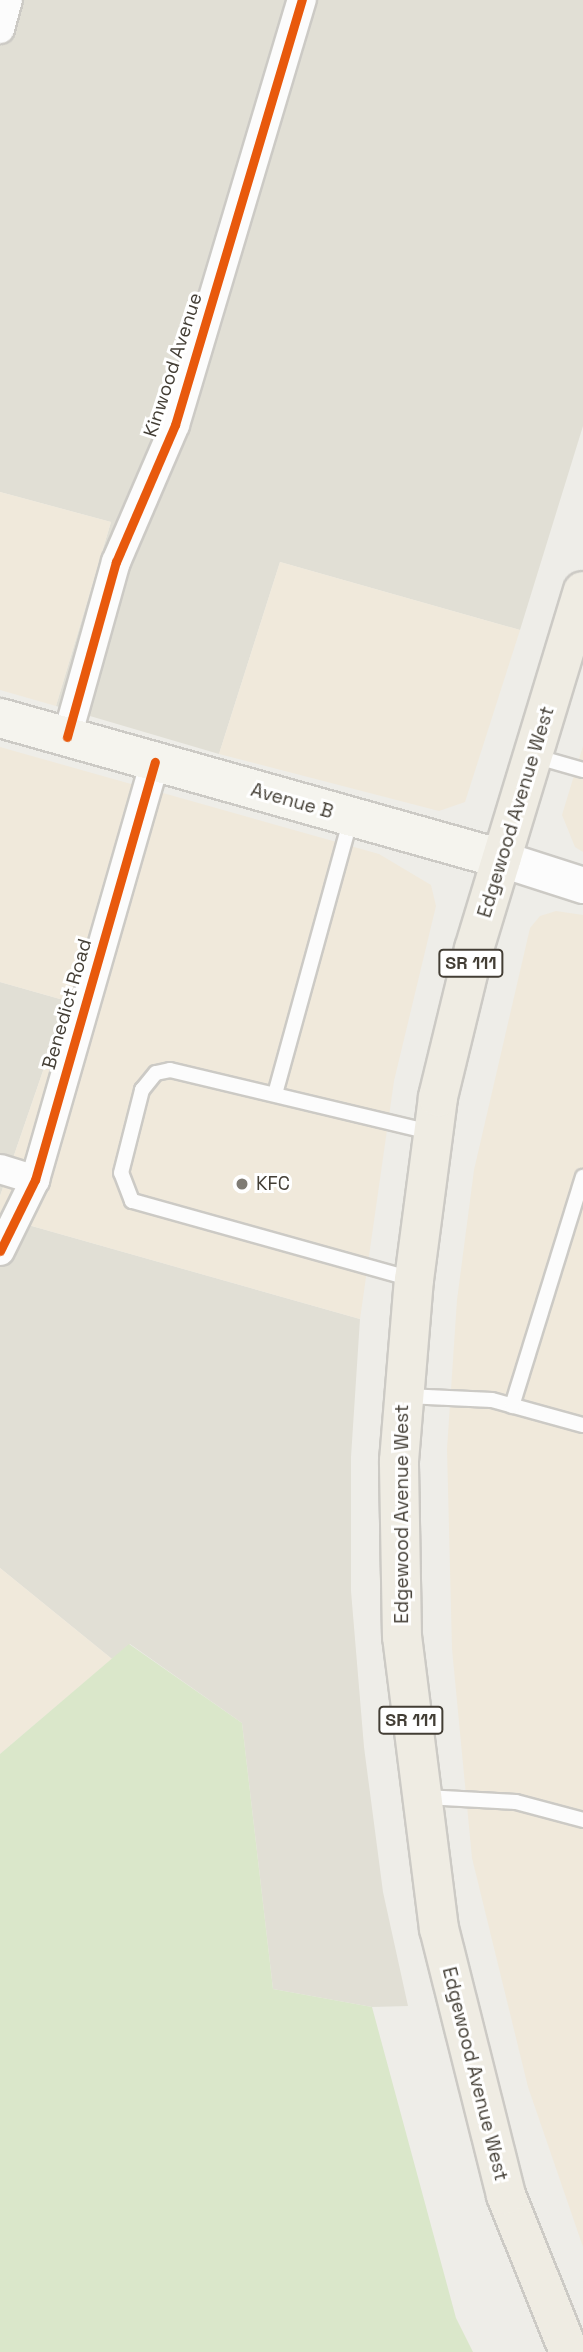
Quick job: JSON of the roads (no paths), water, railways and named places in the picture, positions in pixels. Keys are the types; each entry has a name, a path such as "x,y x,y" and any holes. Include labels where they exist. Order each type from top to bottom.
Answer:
{"main road":[{"name":"Edgewood Avenue West","path":"569,2352 506,2195 479,2104 439,1929 420,1797 402,1637 402,1396 432,1132 474,949 533,756 575,646 583,591"},
{"name":"Avenue B","path":"0,718 502,859"}],"street":[{"path":"0,29 8,0"},
{"name":"Kinwood Avenue","path":"67,737 116,562 175,425 302,0"},
{"name":"Benedict Road","path":"0,1251 35,1180 155,762"},
{"name":"Avenue B","path":"502,859 583,885"},
{"path":"0,1169 35,1180"}],"lane":[{"path":"533,756 583,770"},
{"path":"275,1094 351,817"},
{"path":"414,1280 132,1201 121,1172 142,1090 156,1073 170,1070 432,1132"},
{"path":"512,1406 583,1177"},
{"path":"402,1396 492,1400 583,1424"},
{"path":"420,1797 516,1802 583,1820"}],"place":[{"name":"KFC","path":"242,1184"}]}
